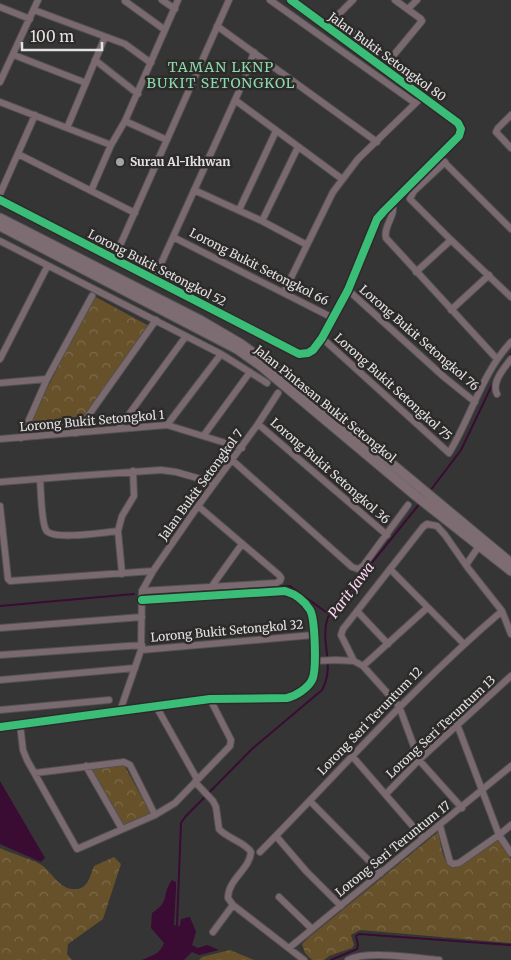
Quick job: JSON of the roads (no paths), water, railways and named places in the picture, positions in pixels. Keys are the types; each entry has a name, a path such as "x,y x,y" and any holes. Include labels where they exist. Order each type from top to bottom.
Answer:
{"main road":[{"name":"Jalan Pintasan Bukit Setongkol","path":"0,218 200,320 241,344 290,379 420,493"},
{"name":"Jalan Pintasan Bukit Setongkol","path":"0,226 230,346 261,366 511,563"},
{"name":"Jalan Pintasan Bukit Setongkol","path":"430,501 479,546 511,571"}],"street":[{"path":"0,82 38,0"},
{"path":"162,0 175,8"},
{"path":"91,191 111,145 126,121 178,0"},
{"path":"114,259 229,0"},
{"path":"270,0 415,103"},
{"name":"Jalan Bukit Setongkol 80","path":"291,0 458,123 461,129 459,136 438,156"},
{"path":"327,26 353,0"},
{"path":"383,68 422,21 395,0"},
{"path":"408,10 417,0"},
{"path":"125,1 165,30"},
{"path":"0,7 30,19"},
{"path":"34,10 125,44 151,63"},
{"path":"333,19 391,59"},
{"path":"218,26 376,142"},
{"path":"67,128 105,36"},
{"path":"154,279 235,100 254,52"},
{"path":"14,55 86,83"},
{"path":"95,60 138,94"},
{"path":"284,292 333,192 342,179 358,159 423,96"},
{"path":"235,100 342,179"},
{"path":"0,102 111,145"},
{"path":"0,194 35,115"},
{"path":"511,115 496,130 511,148"},
{"path":"126,121 167,140"},
{"path":"239,210 276,131"},
{"path":"262,221 298,147"},
{"path":"18,154 135,213"},
{"path":"322,338 348,290 375,224 384,210 438,156 511,229"},
{"path":"445,162 414,192 410,199 511,297"},
{"path":"194,190 262,221 307,245"},
{"name":"Lorong Bukit Setongkol 52","path":"0,200 299,354 313,350 322,338"},
{"path":"392,202 394,210 386,231 386,238 497,359"},
{"name":"Lorong Bukit Setongkol 66","path":"173,237 334,318"},
{"path":"416,272 451,240"},
{"path":"0,242 94,292 156,320 221,354 267,383"},
{"path":"0,359 47,267"},
{"path":"451,310 490,275"},
{"path":"21,438 47,379 101,279"},
{"name":"Lorong Bukit Setongkol 76","path":"348,290 444,377 475,402"},
{"path":"76,433 156,320"},
{"path":"119,428 186,336"},
{"name":"Lorong Bukit Setongkol 75","path":"322,338 449,452 466,424 475,402"},
{"path":"475,402 497,359 511,342"},
{"path":"167,425 221,354"},
{"path":"497,394 495,390 496,383 511,360"},
{"path":"204,435 250,372"},
{"path":"0,383 47,379"},
{"name":"Jalan Bukit Setongkol 7","path":"142,591 198,506 242,448 278,393"},
{"name":"Lorong Bukit Setongkol 36","path":"258,424 387,534"},
{"name":"Lorong Bukit Setongkol 1","path":"0,439 167,425 242,448"},
{"path":"232,460 352,567 358,569 363,566 408,505"},
{"path":"0,482 133,471 176,472 215,483"},
{"path":"122,574 118,531 122,516 134,496 133,471"},
{"path":"40,479 43,522 49,534 60,536 118,531"},
{"path":"0,506 8,579 10,581 154,571"},
{"path":"120,711 142,647 142,591 276,583 280,581 279,575 198,506"},
{"path":"354,661 341,635 347,623 427,524 437,526 445,535 502,611 511,634"},
{"path":"212,586 242,544"},
{"path":"466,565 479,546"},
{"path":"390,569 464,644"},
{"path":"0,727 210,699 294,696 312,681 315,673 315,661 311,611 301,600 285,591 142,600"},
{"path":"363,666 427,608"},
{"path":"357,611 388,644"},
{"name":"Lorong Seri Teruntum 12","path":"260,852 399,706 464,644 502,611"},
{"path":"0,628 142,617"},
{"name":"Lorong Bukit Setongkol 32","path":"0,655 314,635"},
{"path":"315,661 354,661 363,666 399,706 419,760 462,808"},
{"path":"0,680 135,668"},
{"name":"Lorong Seri Teruntum 13","path":"386,794 457,724 511,676"},
{"path":"20,724 23,750 27,760 76,849 155,815 175,803 230,746 231,740 210,699"},
{"path":"0,710 109,700"},
{"path":"156,706 196,782 213,801 216,807 219,829 233,840 249,848 252,852 230,886 228,898 233,905 304,960"},
{"path":"457,724 499,835 511,853"},
{"path":"353,756 423,838"},
{"path":"35,773 121,762 128,764 155,815"},
{"path":"86,766 122,829"},
{"name":"Lorong Seri Teruntum 17","path":"289,948 483,791 511,766"},
{"path":"310,801 381,873"},
{"path":"440,826 450,862 453,864 459,863 499,835 511,824"},
{"path":"276,836 306,871 341,906"},
{"path":"280,897 312,929"},
{"path":"213,932 233,905"},
{"path":"348,960 361,956 439,960"}],"waterway":[{"name":"Parit Jawa","path":"498,372 511,354"},
{"name":"Parit Jawa","path":"430,491 461,450 494,381"},
{"name":"Parit Jawa","path":"177,925 181,823 252,749 322,690 328,671 325,635 328,617 421,502"},
{"path":"244,588 290,586 330,615"},
{"path":"0,606 134,594"},
{"path":"331,960 357,949 356,936 359,934 511,945"}],"place":[{"name":"Surau Al-Ikhwan","path":"120,162"}],"district":[{"name":"TAMAN LKNP BUKIT SETONGKOL","path":"221,76"}]}
